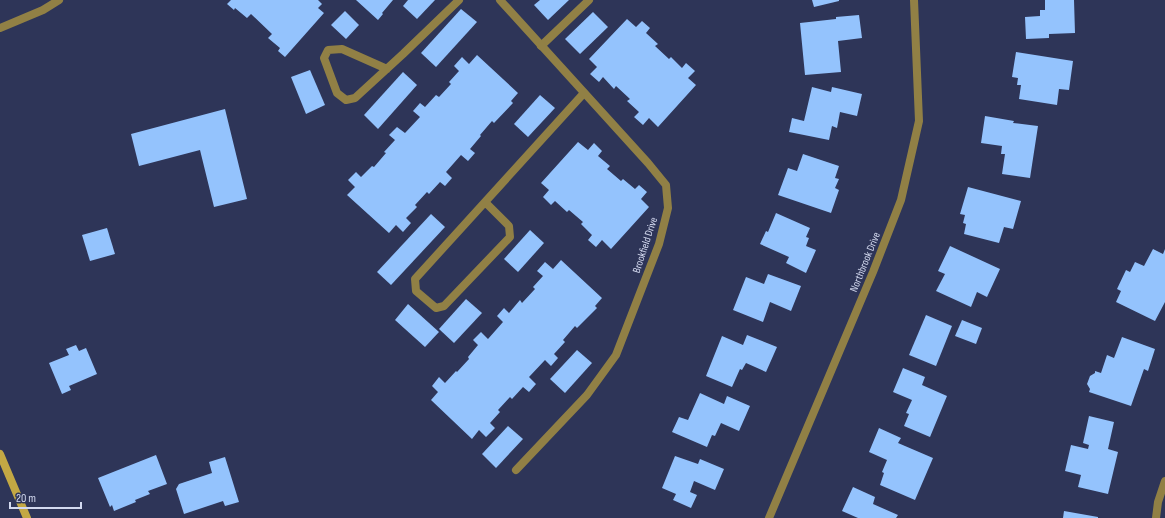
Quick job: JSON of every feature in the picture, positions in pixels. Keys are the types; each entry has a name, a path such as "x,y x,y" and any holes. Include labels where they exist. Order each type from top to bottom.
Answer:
{"main road":[{"path":"0,454 27,518"}],"street":[{"path":"0,28 43,10 60,0"},
{"path":"387,69 342,49 328,50 324,58 337,93 346,100 355,98 387,69 459,0"},
{"name":"Brookfield Drive","path":"500,0 648,163 666,185 668,208 659,244 616,355 587,395 516,470"},
{"path":"541,46 589,0"},
{"name":"Northbrook Drive","path":"769,518 874,272 901,200 919,121 914,0"},
{"path":"485,202 509,226 510,236 444,306 436,308 416,291 415,279 584,93"},
{"path":"1156,518 1158,502 1165,482"}],"building":[{"path":"231,0 318,0 322,4 318,8 324,13 285,57 278,51 280,48 268,38 272,34 251,14 247,18 235,8 234,10 227,4"},
{"path":"356,0 393,0 378,20"},
{"path":"408,0 435,0 417,19 403,6"},
{"path":"540,0 569,0 548,20 534,5"},
{"path":"812,0 839,0 839,1 814,7"},
{"path":"1045,0 1074,0 1075,33 1049,34 1049,38 1026,39 1025,17 1040,16 1040,10 1045,10"},
{"path":"461,9 477,22 436,67 421,53"},
{"path":"345,11 359,25 346,39 331,25"},
{"path":"593,12 608,27 580,54 565,39"},
{"path":"859,15 862,38 838,41 841,72 805,75 800,23"},
{"path":"627,19 636,27 642,21 650,28 646,33 658,44 655,46 669,59 671,57 682,68 686,63 695,71 688,78 696,85 658,127 649,118 643,125 634,117 639,112 627,101 630,99 616,86 614,89 603,77 599,82 590,74 597,67 589,59"},
{"path":"1016,52 1073,61 1069,90 1059,89 1057,105 1019,99 1021,85 1017,85 1018,78 1012,77"},
{"path":"477,55 518,93 511,101 513,103 494,123 492,121 480,135 481,136 470,149 475,153 468,161 461,155 446,172 452,178 445,186 440,182 429,194 427,192 415,205 417,207 406,218 411,223 403,232 396,225 389,233 347,195 355,187 348,180 356,172 361,177 372,166 374,167 386,153 384,152 395,140 389,135 397,127 405,133 420,117 413,111 420,103 425,107 436,95 439,97 451,84 449,82 459,71 454,66 462,57 469,64"},
{"path":"310,70 325,105 306,114 291,77"},
{"path":"403,72 417,85 378,129 364,115"},
{"path":"812,87 831,92 832,87 862,94 857,116 840,112 837,128 832,126 829,140 789,132 792,118 804,121"},
{"path":"540,95 555,108 528,137 514,124"},
{"path":"225,109 247,199 214,207 200,150 139,166 131,134"},
{"path":"985,116 1014,121 1013,123 1038,126 1030,178 1002,174 1005,154 1001,154 1002,146 981,143"},
{"path":"578,142 588,150 594,143 602,151 598,156 610,166 607,169 621,181 623,179 635,189 639,185 647,192 641,199 649,207 611,249 602,240 596,247 588,240 592,235 581,224 583,222 569,210 567,212 555,201 551,205 543,197 549,190 541,183"},
{"path":"803,154 839,166 835,178 839,179 835,188 839,190 831,213 778,195 788,168 797,171"},
{"path":"968,187 1021,201 1013,229 1004,227 999,243 964,234 966,224 963,223 965,215 960,214"},
{"path":"776,213 810,228 806,237 809,238 806,246 816,250 806,273 786,263 789,257 760,244 766,231 768,232"},
{"path":"431,214 445,227 391,285 377,272"},
{"path":"107,228 115,254 90,261 82,235"},
{"path":"530,230 544,243 518,272 504,259"},
{"path":"950,246 1000,269 987,297 977,292 971,307 936,291 945,274 938,271"},
{"path":"1153,249 1163,254 1165,249 1165,302 1155,321 1116,302 1121,291 1117,289 1126,270 1130,272 1135,262 1144,266"},
{"path":"561,260 602,298 595,306 597,308 577,328 575,326 563,340 565,342 554,354 558,358 551,366 545,360 529,377 536,384 529,392 523,387 512,399 510,397 498,410 500,412 490,423 495,428 486,437 479,430 472,439 431,400 438,392 432,386 439,377 445,383 469,359 468,357 478,345 473,340 481,332 488,339 503,322 497,316 504,308 509,313 520,300 522,303 535,289 533,287 543,276 537,271 545,262 553,269"},
{"path":"768,274 801,286 791,311 770,302 763,322 733,310 746,277 764,284"},
{"path":"466,299 482,313 454,343 439,329"},
{"path":"408,304 439,332 425,347 395,320"},
{"path":"926,315 952,326 936,366 909,355"},
{"path":"962,320 982,328 976,344 955,336"},
{"path":"747,335 777,347 766,372 746,363 742,370 740,369 732,387 706,376 722,336 743,345"},
{"path":"1122,337 1155,349 1148,371 1144,369 1131,406 1089,392 1090,389 1087,384 1090,376 1095,373 1095,371 1101,373 1107,355 1114,358"},
{"path":"76,345 79,351 86,348 97,374 69,386 71,390 62,394 49,363 69,355 66,349"},
{"path":"577,350 592,363 565,393 550,379"},
{"path":"903,368 925,377 922,385 947,396 930,437 904,426 909,414 906,413 912,400 893,392"},
{"path":"700,393 724,404 727,396 750,406 739,431 721,423 715,436 712,435 707,447 672,432 679,417 688,420"},
{"path":"1089,416 1114,422 1108,449 1118,452 1108,494 1078,487 1081,475 1065,471 1071,445 1088,449 1089,445 1083,443"},
{"path":"508,426 523,439 496,468 482,454"},
{"path":"879,428 901,438 898,443 933,458 915,500 880,485 884,473 882,472 887,460 869,452"},
{"path":"156,455 167,484 148,491 150,494 135,500 136,502 114,511 112,505 110,507 98,478"},
{"path":"675,456 698,464 700,459 724,469 715,490 694,481 690,492 697,495 691,508 673,500 676,494 662,488"},
{"path":"225,457 239,502 225,506 223,501 184,514 176,489 179,484 212,473 209,462"},
{"path":"853,487 875,497 873,504 898,515 896,518 858,518 842,511"},
{"path":"1064,511 1098,517 1098,518 1063,518"}]}
